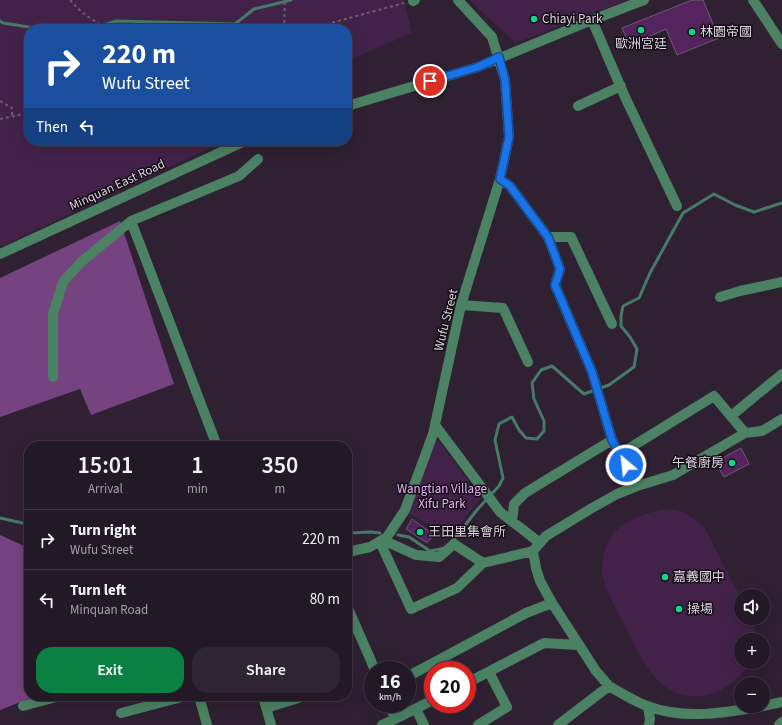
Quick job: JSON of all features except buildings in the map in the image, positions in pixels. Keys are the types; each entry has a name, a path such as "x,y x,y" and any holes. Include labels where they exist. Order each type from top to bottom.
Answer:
{"street":[{"name":"Wufu Street","path":"352,552 370,548 387,537 405,510 435,425 461,306 500,179 509,137 505,80 492,37 458,0"},
{"path":"352,105 478,67 499,57 644,0"},
{"path":"753,0 782,44"},
{"path":"592,20 677,206"},
{"path":"578,106 621,86"},
{"name":"Minquan East Road","path":"0,254 234,146"},
{"path":"53,377 53,314 63,282 81,262 131,220 239,176 258,159"},
{"path":"500,179 510,186 548,237 560,269 555,285 592,372 612,440 637,486"},
{"path":"131,220 215,441"},
{"path":"548,237 571,237 612,324"},
{"path":"720,297 782,282"},
{"path":"461,306 503,308 528,362"},
{"path":"731,416 782,374"},
{"path":"620,454 714,396 745,433"},
{"path":"381,541 411,609 457,588 483,563 532,551 546,536 592,508 637,486 673,475 745,433 762,431 782,419"},
{"path":"435,425 500,512 540,543"},
{"path":"512,522 514,504 525,493 612,440"},
{"path":"381,541 416,555 439,558 454,544 483,563"},
{"path":"532,551 540,581 552,603 578,645 596,671 609,686 648,707 682,714 705,714 734,710"},
{"path":"416,672 526,614 552,603"},
{"path":"352,625 370,661"},
{"path":"476,678 544,643 578,645"},
{"path":"478,725 507,707 489,672"},
{"path":"558,725 609,686"},
{"path":"23,706 42,701"},
{"path":"121,713 167,701"},
{"path":"200,701 206,725"},
{"path":"264,701 271,725"},
{"path":"266,708 288,701"},
{"path":"770,705 782,702"},
{"path":"424,705 416,709 424,725"},
{"path":"648,707 650,719 649,725"},
{"path":"393,713 395,719"},
{"path":"382,725 408,713"},
{"path":"779,725 782,722"}],"path":[{"path":"70,0 77,9 91,20 100,24"},
{"path":"284,24 285,0"},
{"path":"327,24 414,0"},
{"path":"0,101 12,108 12,117"},
{"path":"0,119 24,114"}],"green space":[{"path":"0,0 404,0 412,33 352,59 352,24 24,24 24,146 214,146 0,247"},
{"name":"Chiayi Park","path":"469,0 627,0 516,43"},
{"name":"Wangtian Village Xifu Park","path":"433,434 481,498 450,536 414,517 405,510"},
{"name":"操場","path":"667,509 683,512 704,526 736,589 734,589 734,625 753,625 756,632 734,633 734,669 745,669 738,677 734,677 733,682 710,694 697,696 685,695 672,691 655,677 641,658 606,588 602,574 602,566 604,553 608,543 613,534 620,527 637,517"}],"shaded area":[{"path":"120,221 174,384 91,415 80,389 0,417 0,278"},
{"path":"0,535 24,546 24,701 0,710"}],"waterway":[{"path":"235,24 254,9 291,0"},
{"path":"0,21 3,23 24,26"},
{"path":"107,24 116,21 235,24"},
{"path":"452,541 476,511 499,486 503,478 495,440 499,424 512,417 519,430 526,438 537,439 544,431 544,421 534,399 532,383 541,370 552,366 584,394 609,385 634,367 637,349 621,326 623,306 639,298 650,273 683,213 714,194 735,205 754,212 782,203"},
{"path":"0,518 24,523"},
{"path":"352,533 380,533"},
{"path":"398,535 409,537 430,551 445,548"}],"place":[{"name":"Chiayi Park","path":"534,19"},
{"name":"歐洲宮廷","path":"641,30"},
{"name":"林園帝國","path":"692,32"},
{"name":"午餐廚房","path":"732,463"},
{"name":"王田里集會所","path":"420,532"},
{"name":"嘉義國中","path":"665,577"},
{"name":"操場","path":"679,609"}],"route":[{"path":"430,81 478,67 499,57 505,80 509,119 509,137 500,179 510,186 548,237 560,269 555,285 592,372 612,440 626,465"}]}
